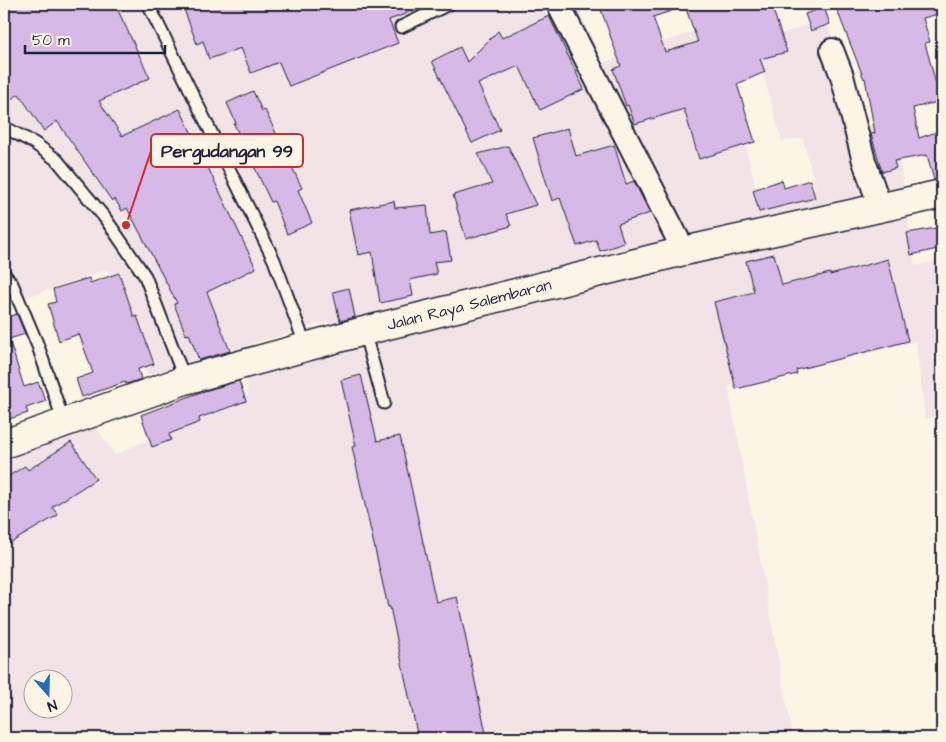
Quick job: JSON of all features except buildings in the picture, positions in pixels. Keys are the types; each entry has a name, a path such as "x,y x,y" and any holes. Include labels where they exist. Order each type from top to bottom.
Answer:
{"main road":[{"name":"Jalan Raya Salembaran","path":"4,444 184,380 306,346 684,251 942,194"}],"street":[{"path":"558,4 684,251"},
{"path":"832,50 842,76 864,161 881,208"}],"lane":[{"path":"148,4 274,260 306,346"},
{"path":"401,27 450,4"},
{"path":"4,127 34,143 57,160 105,218 145,276 184,380"},
{"path":"4,274 12,284 38,346 64,423"},
{"path":"364,331 384,403"}],"shaded area":[{"path":"4,4 576,4 603,63 696,31 732,93 760,204 816,190 803,138 782,141 763,73 751,44 826,19 861,126 894,121 915,266 942,260 942,415 925,419 916,341 728,387 793,738 4,738 4,451 90,418 115,455 248,394 246,379 336,354 328,321 148,375 107,269 4,305"}],"place":[{"name":"Pergudangan 99","path":"126,225"}]}
